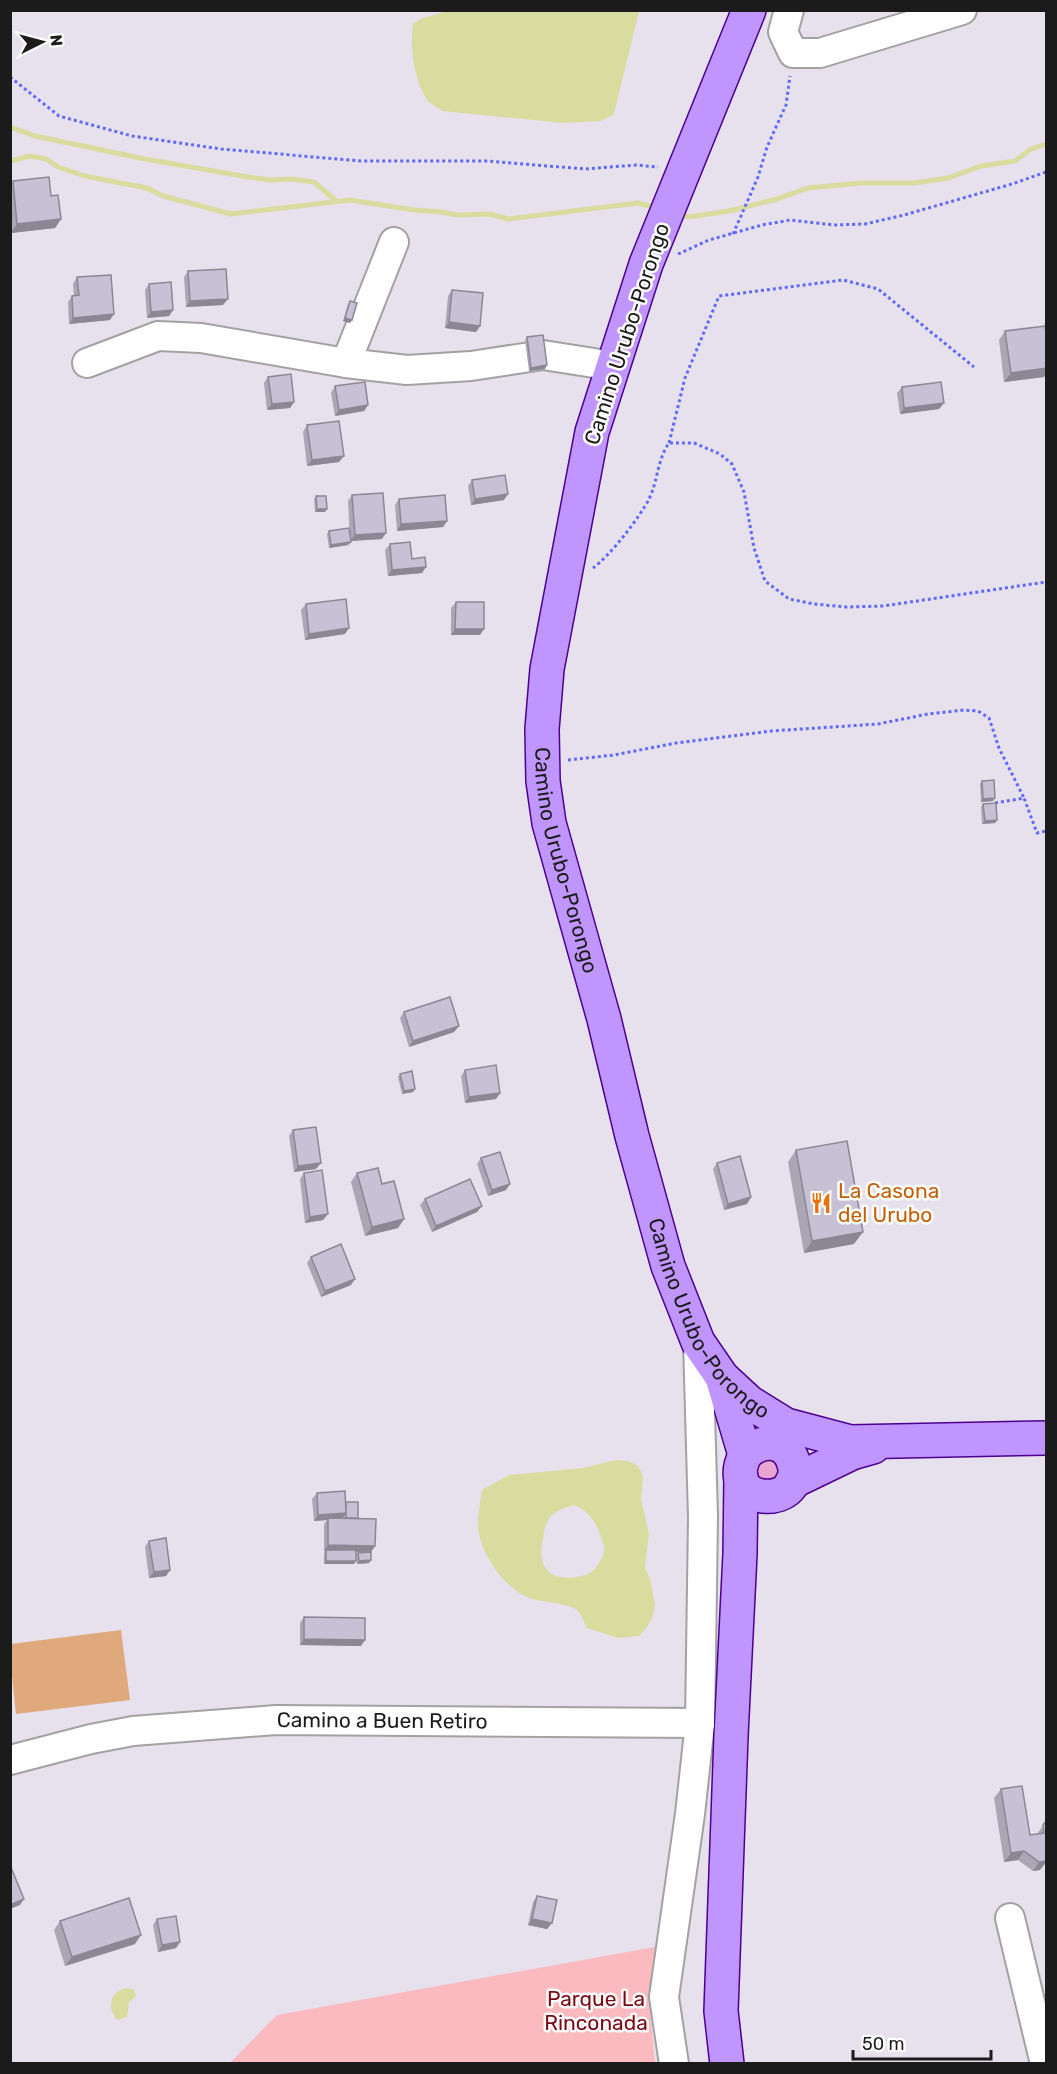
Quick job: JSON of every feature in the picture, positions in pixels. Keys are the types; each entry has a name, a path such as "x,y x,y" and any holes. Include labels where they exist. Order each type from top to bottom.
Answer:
{"main road":[{"name":"Camino Urubo-Porongo","path":"749,10 646,264 592,432 547,669 542,729 549,823 604,1018 632,1136 668,1266 698,1342 722,1377 749,1401 786,1425 850,1442 1047,1438"},
{"path":"722,1377 747,1488 754,1494 762,1497 786,1489 852,1453 890,1442"},
{"path":"781,1446 850,1442"},
{"path":"727,2064 722,2011 733,1674 741,1554 743,1466 757,1444 774,1443 788,1452 795,1466 786,1489 741,1554"}],"street":[{"path":"789,10 783,32 793,53 820,53 962,10"},
{"path":"346,363 394,242"},
{"path":"87,363 158,336 201,338 346,363 407,370 471,366 543,355 613,366"},
{"path":"674,2064 664,1997 690,1814 700,1723 703,1517 698,1342"},
{"path":"700,1723 716,1693 733,1674"},
{"name":"Camino a Buen Retiro","path":"10,1760 91,1739 133,1731 276,1720 700,1723"},
{"path":"1010,1918 1045,2064"}],"path":[{"path":"733,234 786,105 793,53"},
{"path":"10,78 59,116 132,136 221,149 361,161 488,161 585,169 636,165 682,175"},
{"path":"646,264 685,252 708,240 762,225 790,220 834,225 865,224 926,209 1047,172"},
{"path":"562,590 598,565 627,531 649,499 662,453 669,443 685,378 719,296 843,280 878,289 974,367"},
{"path":"669,443 694,442 720,454 732,464 744,492 754,548 765,581 789,598 814,604 846,607 883,606 1047,582"},
{"path":"543,764 771,731 878,724 928,714 978,711 989,718 999,748 1024,798 1037,833 1047,831"},
{"path":"994,804 1024,798"}],"shaded area":[{"path":"447,11 639,11 614,114 601,121 563,123 442,111 430,103 420,87 414,66 412,33 413,24 420,19"},
{"path":"775,1457 780,1476 759,1483 753,1462"},
{"path":"616,1460 628,1461 638,1466 643,1476 641,1500 649,1534 645,1568 651,1582 655,1605 653,1616 639,1636 618,1638 587,1628 580,1614 570,1606 532,1599 518,1592 501,1577 483,1548 478,1523 482,1490 509,1475 583,1468","holes":["574,1505 589,1515 598,1528 604,1553 593,1571 587,1574 568,1578 556,1576 547,1570 542,1559 546,1525 551,1516 560,1510"]},
{"path":"121,1630 130,1700 16,1714 11,1644"},
{"path":"125,1988 134,1989 136,1996 129,2002 127,2017 118,2020 112,2011 111,2004 116,1993"}],"green space":[{"name":"Parque La Rinconada","path":"655,1947 649,2000 655,2063 230,2063 277,2015"}],"building":[{"path":"49,177 51,196 58,195 61,219 17,224 13,181"},
{"path":"226,269 228,299 190,301 188,271"},
{"path":"111,275 114,314 73,318 72,296 79,295 77,277"},
{"path":"171,282 173,310 151,312 149,284"},
{"path":"452,290 483,293 480,326 449,322"},
{"path":"350,301 357,303 352,320 345,318"},
{"path":"1045,326 1047,368 1011,373 1005,331"},
{"path":"543,335 547,365 531,368 527,337"},
{"path":"291,374 294,402 272,404 268,377"},
{"path":"365,382 368,405 339,410 335,386"},
{"path":"941,382 944,403 904,408 902,387"},
{"path":"339,421 344,456 312,460 307,425"},
{"path":"505,475 508,494 475,499 472,480"},
{"path":"383,493 386,533 355,535 352,495"},
{"path":"445,495 447,521 401,524 399,499"},
{"path":"316,496 326,496 327,509 317,509"},
{"path":"349,528 351,542 331,545 329,531"},
{"path":"410,542 412,559 425,557 426,567 392,570 390,544"},
{"path":"346,599 349,628 309,634 306,604"},
{"path":"456,602 484,602 484,629 455,629"},
{"path":"994,780 995,798 983,799 982,781"},
{"path":"996,803 997,820 985,821 983,804"},
{"path":"450,997 459,1026 413,1041 404,1012"},
{"path":"496,1065 500,1093 469,1097 465,1070"},
{"path":"412,1071 415,1089 404,1091 400,1074"},
{"path":"316,1127 321,1163 298,1166 293,1130"},
{"name":"La Casona del Urubo","path":"847,1141 863,1232 812,1241 796,1150"},
{"path":"500,1152 510,1184 492,1190 481,1158"},
{"path":"740,1156 751,1197 728,1204 717,1163"},
{"path":"378,1168 382,1184 394,1181 404,1219 372,1227 357,1173"},
{"path":"322,1170 328,1214 310,1217 304,1173"},
{"path":"470,1179 482,1206 436,1226 425,1199"},
{"path":"341,1244 355,1279 325,1291 311,1257"},
{"path":"345,1491 346,1513 318,1515 317,1493"},
{"path":"346,1502 358,1502 358,1518 346,1518"},
{"path":"328,1518 376,1519 375,1546 328,1545"},
{"path":"166,1538 170,1570 154,1572 149,1541"},
{"path":"326,1550 356,1550 356,1561 326,1561"},
{"path":"371,1552 371,1560 359,1561 358,1553"},
{"path":"304,1617 365,1618 365,1640 304,1639"},
{"path":"1022,1786 1030,1835 1044,1833 1043,1825 1047,1820 1047,1861 1039,1862 1024,1851 1011,1853 1001,1789"},
{"path":"10,1865 24,1899 10,1905"},
{"path":"537,1896 557,1900 552,1923 532,1919"},
{"path":"129,1898 141,1935 72,1957 60,1921"},
{"path":"176,1916 180,1942 162,1945 157,1919"}],"waterway":[{"path":"10,127 35,136 145,159 270,180 292,179 314,182 336,201"},
{"path":"677,214 689,217 729,211 777,199 808,188 861,183 914,183 948,178 981,166 1015,161 1031,149 1046,144"},
{"path":"10,161 30,156 46,159 58,167 85,176 147,188 163,196 231,214 350,200 457,215 490,214 508,219 638,203 657,208"}],"place":[{"name":"La Casona del Urubo","path":"821,1203"}]}
